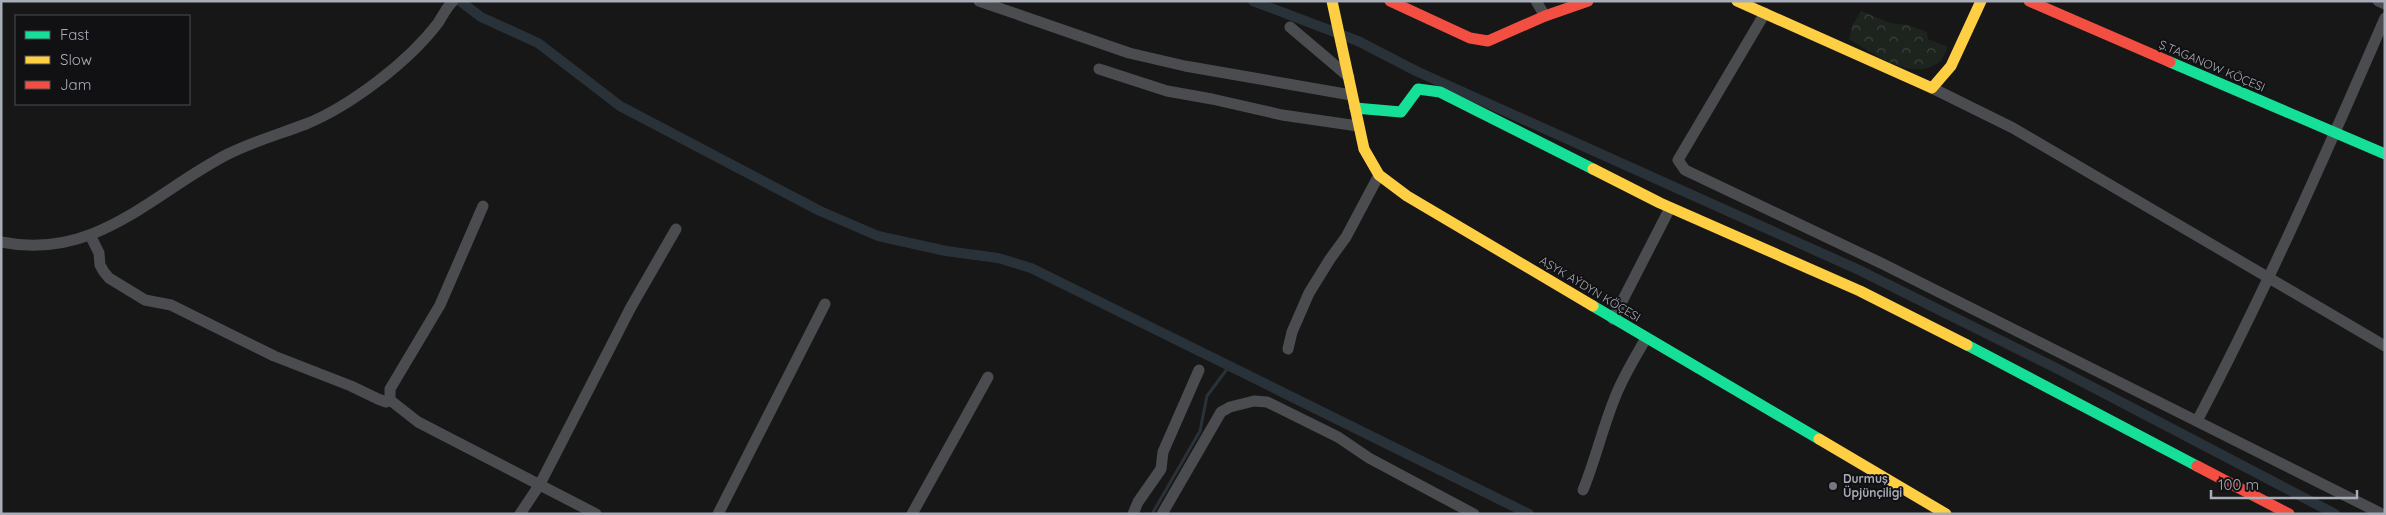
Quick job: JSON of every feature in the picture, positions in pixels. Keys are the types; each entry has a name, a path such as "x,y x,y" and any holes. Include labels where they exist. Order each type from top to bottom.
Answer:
{"street":[{"path":"979,1 1129,53 1185,66 1351,95"},
{"path":"1390,1 1470,38 1488,41 1545,16 1588,1"},
{"path":"1536,1 1545,16"},
{"path":"1737,1 1932,88 2013,128 2385,346"},
{"path":"1932,88 1951,66 1981,1"},
{"name":"Ş.TAGANOW KÖÇESI","path":"2029,1 2385,154"},
{"path":"2378,1 2385,4"},
{"path":"1,242 52,245 92,239 227,154 272,134 307,124 357,95 378,81 413,49 438,23 446,8 452,2"},
{"name":"AŞYK AÝDYN KÖÇESI","path":"1333,6 1364,149 1379,175 1407,196 1946,514"},
{"path":"1765,13 1678,160 1685,170 1883,264 2382,514"},
{"path":"2197,421 2239,340 2335,134 2385,18"},
{"path":"1290,28 1308,45 1348,71"},
{"path":"1099,70 1167,91 1212,99 1282,116 1358,126"},
{"path":"1355,108 1401,112 1418,89 1440,92 1670,208 1860,292 2004,364 2289,514"},
{"path":"1288,349 1292,332 1310,293 1330,259 1346,237 1379,175"},
{"path":"390,400 390,389 440,305 483,206"},
{"path":"1613,319 1670,208"},
{"path":"520,514 540,484 631,307 676,229"},
{"path":"92,239 100,253 100,265 109,278 145,300 171,305 274,356 350,386 378,400 386,402 390,400"},
{"path":"718,514 825,304"},
{"path":"1582,490 1597,456 1606,421 1615,397 1646,338"},
{"path":"1133,514 1138,502 1161,469 1163,452 1199,370"},
{"path":"912,514 988,377"},
{"path":"390,400 418,422 596,514"},
{"path":"1162,514 1221,412 1230,407 1254,401 1267,402 1296,415 1338,437 1369,458 1474,514"}],"green space":[{"path":"1861,11 1890,23 1907,25 1927,32 1928,39 1948,47 1943,58 1940,62 1927,68 1916,69 1904,67 1881,58 1849,39 1852,26"}],"waterway":[{"path":"460,1 481,17 538,43 620,106 820,211 878,236 946,251 998,258 1031,268 1529,514"},
{"path":"1253,1 1358,41 1416,71 1859,270 2054,367 2335,514"},
{"path":"1152,514 1200,431 1207,396 1230,365"}],"traffic: fast":[{"path":"2170,62 2385,154"},
{"path":"1355,108 1401,112 1418,89 1440,92 1593,169"},
{"path":"1593,306 1819,439"},
{"path":"1967,345 2197,466"}],"traffic: slow":[{"path":"1332,1 1364,149 1379,175 1407,196 1593,306"},
{"path":"1737,1 1932,88 1951,66 1981,1"},
{"path":"1593,169 1660,203 1860,291 1967,345"},
{"path":"1819,439 1946,514"}],"traffic: jam":[{"path":"1390,1 1470,38 1488,41 1545,16 1588,1"},
{"path":"2029,1 2170,62"},
{"path":"2197,466 2289,514"}],"place":[{"name":"Durmuş Üpjünçiligi","path":"1833,486"}]}
